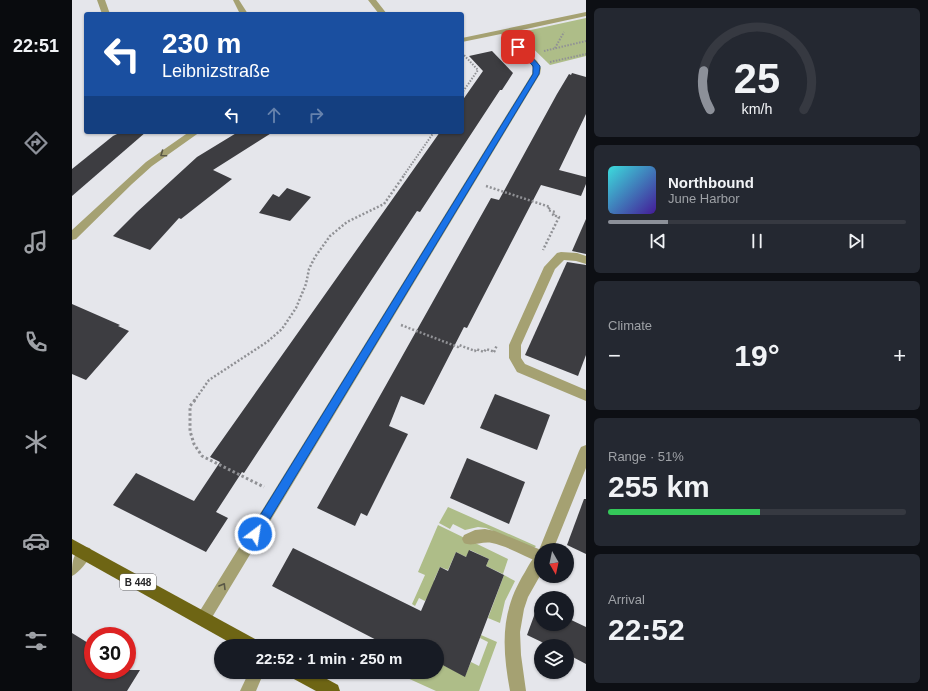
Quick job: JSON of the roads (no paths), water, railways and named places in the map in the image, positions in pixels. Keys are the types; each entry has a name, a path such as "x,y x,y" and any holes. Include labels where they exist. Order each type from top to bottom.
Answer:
{"main road":[{"name":"B 448","path":"78,550 239,639"},
{"path":"311,679 332,691"}],"street":[{"path":"101,0 105,12"},
{"path":"372,0 381,12"},
{"path":"464,40 586,14"},
{"path":"203,619 536,74 536,66 503,32"},
{"path":"72,236 149,164 192,134"},
{"path":"586,260 577,257 561,256 550,268 515,345 513,354 515,362 521,368 586,396"},
{"path":"549,543 586,451"},
{"path":"518,691 511,644 514,616 520,596 534,571"}],"lane":[{"path":"236,0 243,12"},
{"path":"469,539 478,536 495,537 534,556"},
{"path":"72,569 78,550"},
{"path":"248,691 254,679"}]}
